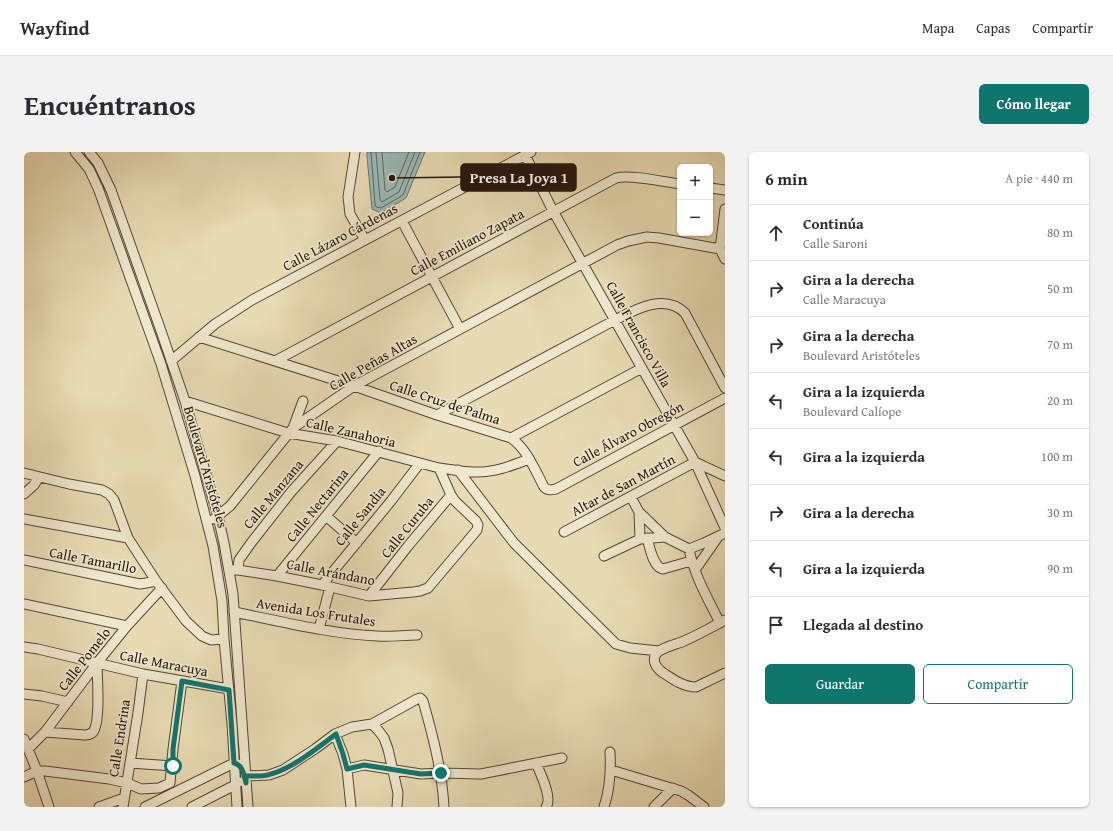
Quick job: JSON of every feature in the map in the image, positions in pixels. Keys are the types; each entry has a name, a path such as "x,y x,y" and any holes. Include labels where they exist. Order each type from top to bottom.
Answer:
{"street":[{"name":"Boulevard Aristóteles","path":"75,152 89,169 98,188 162,364 208,523 218,569 221,594 232,724 237,807"},
{"name":"Boulevard Aristóteles","path":"89,152 98,163 110,190 171,361 185,401 218,516 233,594 248,807"},
{"path":"355,152 348,197 350,214 365,240"},
{"name":"Calle Lázaro Cárdenas","path":"171,361 199,337 252,300 528,154"},
{"name":"Calle Francisco Villa","path":"528,154 553,211 695,462 725,528"},
{"name":"Calle Emiliano Zapata","path":"275,361 553,211 620,177 677,184"},
{"path":"713,188 725,190"},
{"path":"725,209 720,249 725,259"},
{"path":"402,221 460,329"},
{"name":"Calle Peñas Altas","path":"208,523 230,506 290,430 354,386 460,329 628,241 659,238 720,249"},
{"path":"437,415 615,320 633,311 649,305 660,303 672,304 680,308 685,313 725,388"},
{"name":"Calle Cruz de Palma","path":"199,337 511,438 519,445 529,459 544,487"},
{"path":"511,438 642,368"},
{"name":"Calle Álvaro Obregón","path":"544,487 547,490 556,489 725,398"},
{"name":"Calle Zanahoria","path":"185,401 290,430 379,451 439,468 486,472 503,469 529,459"},
{"path":"290,430 303,401"},
{"name":"Calle Manzana","path":"238,570 239,560 250,543 291,492 337,441"},
{"name":"Calle Nectarina","path":"277,576 379,451"},
{"path":"695,462 725,476"},
{"name":"Altar de San Martín","path":"564,532 695,462"},
{"name":"Calle Sandia","path":"326,586 357,543 420,463"},
{"path":"439,468 451,495"},
{"path":"458,470 514,542 616,644 630,648 660,651"},
{"path":"24,473 107,492 114,500 128,538 186,621 202,636 211,640 224,638"},
{"path":"24,494 34,485 39,477"},
{"name":"Calle Arándano","path":"229,570 277,576 369,596 420,591 428,588 477,530 478,525 476,521 451,495"},
{"name":"Calle Curuba","path":"369,596 408,546 451,495"},
{"path":"631,496 639,512 644,539 656,565 663,569 691,561"},
{"path":"639,512 665,537 689,549"},
{"path":"326,516 357,543"},
{"path":"24,519 128,538"},
{"path":"689,549 722,534"},
{"path":"695,570 722,534"},
{"path":"604,556 644,539 665,537"},
{"path":"689,549 691,561 703,590 722,621 685,641 660,651 655,658 657,667 660,672 686,686 696,687 725,673"},
{"name":"Calle Tamarillo","path":"24,560 140,584 159,584"},
{"name":"Calle Pomelo","path":"28,749 45,732 159,584"},
{"path":"319,629 326,586"},
{"path":"24,604 127,626"},
{"name":"Avenida Los Frutales","path":"234,612 319,629 357,634 378,636 417,635"},
{"name":"Calle Maracuya","path":"24,647 143,674 229,690"},
{"path":"45,732 85,735 93,732 98,716 97,663"},
{"name":"Calle Endrina","path":"123,807 143,674"},
{"path":"171,794 173,749 182,681"},
{"path":"24,694 42,696 68,702"},
{"path":"192,807 235,785 241,778 269,775 283,770 336,734 352,727 372,724 420,698 423,701 430,724 441,773 444,807"},
{"path":"222,768 230,760 229,727 232,724"},
{"path":"372,724 384,738 388,749 398,793 397,807"},
{"path":"336,734 347,769 351,807"},
{"path":"24,739 37,771 48,806"},
{"path":"604,807 611,770 610,752"},
{"path":"347,769 364,765 421,774 481,774 562,758"},
{"path":"130,763 173,766"},
{"path":"145,807 234,763 238,764 245,777"},
{"path":"536,763 548,794 549,800 546,807"},
{"path":"611,770 673,788 688,795 704,807"},
{"path":"24,777 37,771 45,771 109,779 127,783 141,789 159,788 171,780"},
{"path":"654,807 673,788"},
{"path":"98,807 124,798"}],"water":[{"path":"367,152 425,152 406,198 381,213 372,209"}],"place":[{"name":"Presa La Joya 1","path":"392,178"}],"route":[{"path":"173,766 173,749 182,681 229,690 234,763 240,766 246,783 246,776 269,775 283,770 336,734 347,769 364,765 408,773 441,773"}]}
